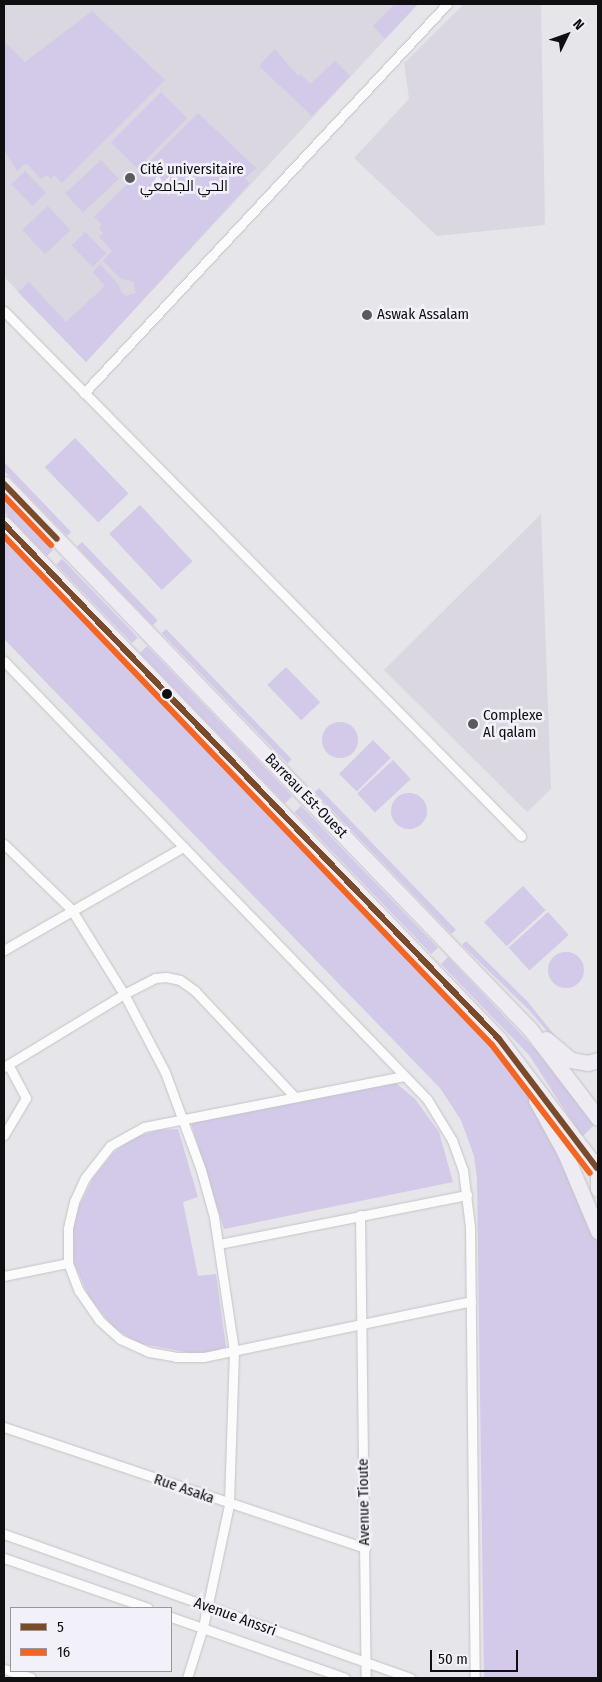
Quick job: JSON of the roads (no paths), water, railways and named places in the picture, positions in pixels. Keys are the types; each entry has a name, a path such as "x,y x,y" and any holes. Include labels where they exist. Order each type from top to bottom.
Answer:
{"main road":[{"name":"Barreau Est-Ouest","path":"4,484 530,1029 598,1118"},
{"name":"Barreau Est-Ouest","path":"4,524 499,1039 597,1165"},
{"path":"530,1029 570,1060 588,1063 598,1060"},
{"path":"530,1077 534,1095 566,1153 598,1231"},
{"path":"597,1165 598,1189"}],"street":[{"path":"84,393 447,4"},
{"path":"4,311 521,836"},
{"path":"4,661 427,1099 445,1126 458,1155 467,1195 471,1301 475,1678"},
{"path":"4,846 71,909 124,994 164,1072 182,1117 201,1170 219,1244 234,1351 229,1504 208,1607 187,1678"},
{"path":"4,950 71,909 183,846"},
{"path":"4,1134 26,1098 6,1066 124,994 155,978 180,980 194,991 294,1097"},
{"path":"404,1076 182,1117 144,1126 110,1146 95,1166 74,1202 68,1229 68,1263 89,1306 99,1320 120,1339 149,1352 176,1357 204,1357 471,1301"},
{"path":"219,1244 467,1195"},
{"name":"Avenue Tioute","path":"360,1215 366,1678"},
{"path":"4,1276 68,1263"},
{"name":"Rue Asaka","path":"4,1427 229,1504 365,1548"},
{"name":"Avenue Anssri","path":"4,1534 366,1664 410,1678"},
{"path":"4,1558 145,1607"},
{"name":"Avenue Anssri","path":"172,1616 345,1678"},
{"path":"5,1673 30,1678"}],"place":[{"name":"Cité universitaire الحي الجامعي","path":"130,178"},
{"name":"Aswak Assalam","path":"367,315"},
{"name":"Complexe Al qalam","path":"473,724"}]}
